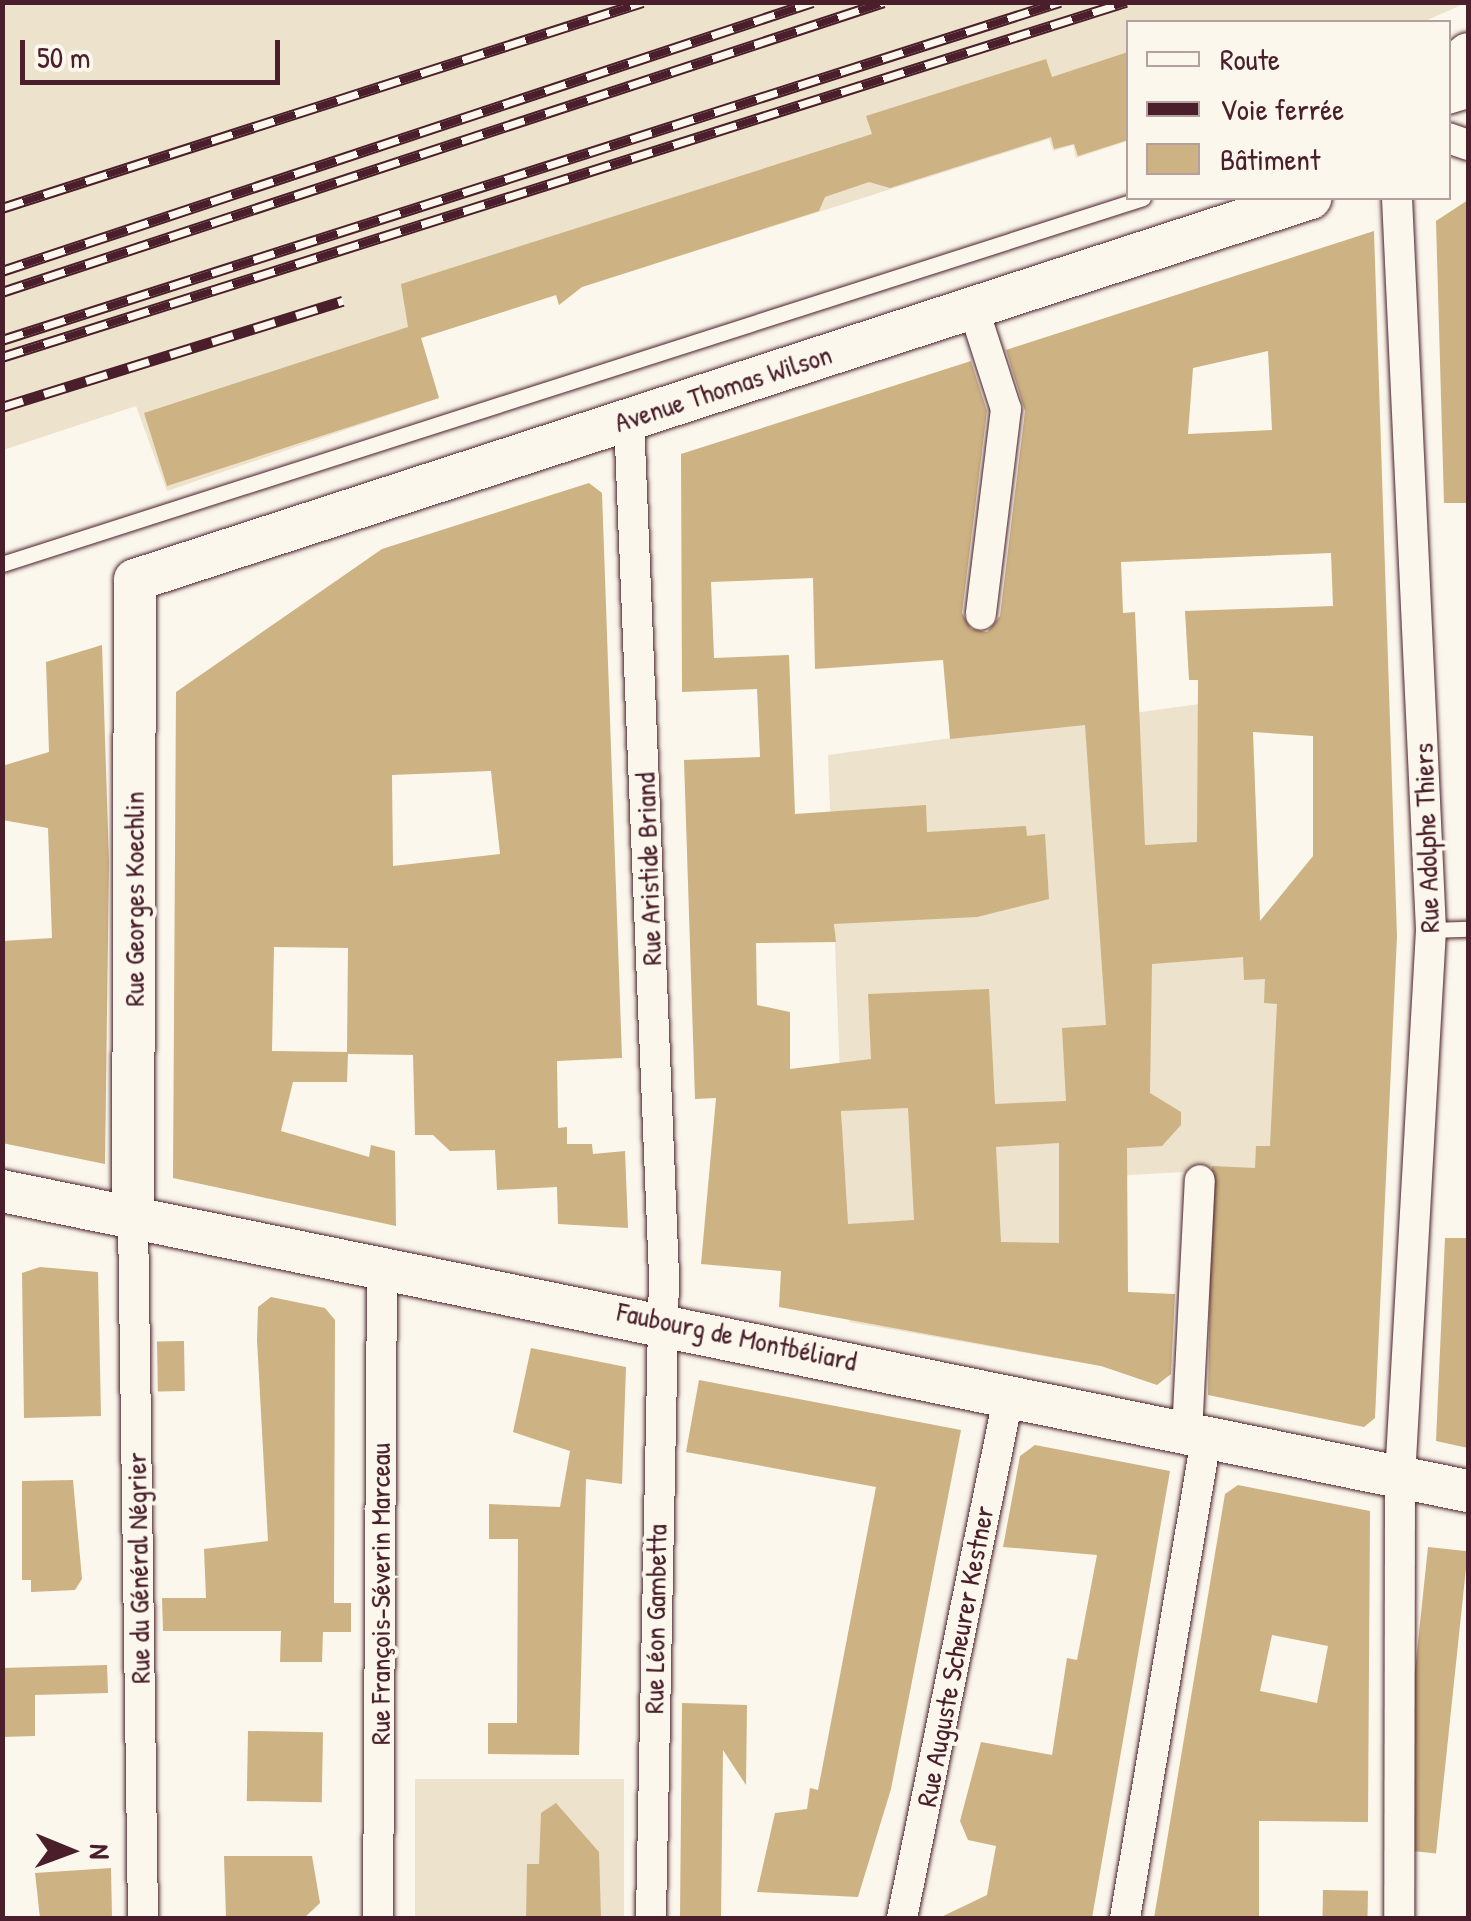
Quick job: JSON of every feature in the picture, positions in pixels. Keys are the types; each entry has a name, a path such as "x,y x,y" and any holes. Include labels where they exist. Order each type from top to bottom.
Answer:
{"street":[{"name":"Avenue Thomas Wilson","path":"135,580 1305,200"},
{"name":"Rue Adolphe Thiers","path":"1398,200 1431,930 1400,1478 1399,1918"},
{"path":"973,307 1006,409 982,614"},
{"name":"Rue Aristide Briand","path":"629,419 661,1319"},
{"name":"Rue Georges Koechlin","path":"133,1218 135,580"},
{"path":"1125,1918 1196,1435 1200,1180"},
{"name":"Faubourg de Montbéliard","path":"2,1191 382,1269 661,1319 1468,1492"},
{"name":"Rue du Général Négrier","path":"133,1218 143,1918"},
{"name":"Rue François-Séverin Marceau","path":"378,1918 382,1269"},
{"name":"Rue Léon Gambetta","path":"651,1918 661,1319"},
{"name":"Rue Auguste Scheurer Kestner","path":"902,1918 1010,1394"}],"lane":[{"name":"Avenue Thomas Wilson","path":"2,564 1137,200"},
{"path":"1431,930 1468,929"}],"shaded area":[{"path":"1468,2 1428,20 1126,20 1126,142 1076,158 1073,145 1053,151 1049,139 421,338 439,398 167,491 136,406 3,450 2,3"},
{"path":"1199,704 1254,764 1261,953 1315,952 1308,1110 1255,1168 1059,1179 1100,1292 1101,1366 849,1322 828,755"},
{"path":"415,1779 624,1779 624,1918 415,1918"}],"building":[{"path":"1126,53 1126,141 1078,156 1074,144 1054,149 1051,137 890,188 869,182 825,197 819,211 582,287 559,305 556,295 421,338 439,398 167,486 144,413 408,327 401,284 872,134 866,116 1046,59 1052,77"},
{"path":"1468,200 1468,503 1444,503 1436,221"},
{"path":"1374,231 1397,936 1375,1418 1364,1427 1208,1395 1212,1166 1255,1168 1256,1146 1270,1146 1277,1004 1264,1003 1265,979 1244,980 1243,957 1152,964 1150,1093 1181,1112 1181,1125 1162,1146 1127,1148 1128,1292 1175,1294 1171,1374 1157,1385 1101,1366 779,1307 781,1271 701,1264 716,1098 695,1099 684,760 760,757 757,689 682,692 681,454 971,361 987,411 962,613 971,629 987,632 1000,616 1025,411 1006,350","holes":["1268,351 1272,430 1188,434 1193,368","1331,553 1333,606 1185,611 1189,680 1198,680 1197,842 1145,845 1135,612 1123,613 1121,562","813,578 815,669 943,660 950,739 1085,725 1106,1025 1062,1028 1066,1101 995,1104 989,989 868,994 871,1059 790,1069 790,1012 757,1005 756,943 836,942 834,924 977,917 1049,899 1045,834 1027,836 1026,826 927,832 926,805 795,814 789,655 714,658 711,582","1253,732 1313,736 1313,856 1260,921","908,1108 914,1220 848,1224 841,1111","1059,1143 1059,1243 1001,1242 996,1147"]},
{"path":"589,483 602,493 622,1058 557,1061 558,1128 567,1127 567,1144 592,1144 593,1154 625,1151 628,1228 558,1224 557,1187 497,1190 495,1150 450,1151 433,1135 415,1135 413,1055 348,1054 347,1082 293,1082 281,1131 369,1157 371,1145 395,1151 396,1226 173,1178 176,692 382,549","holes":["491,771 500,854 393,866 392,775","274,947 348,948 347,1052 272,1051"]},
{"path":"102,645 109,862 105,1164 2,1143 2,941 52,938 48,828 2,820 2,766 49,752 46,662"},
{"path":"1445,1238 1468,1238 1468,1448 1436,1441"},
{"path":"40,1267 98,1272 101,1416 24,1418 22,1273"},
{"path":"271,1297 325,1308 335,1320 334,1603 351,1603 351,1632 323,1632 322,1662 280,1662 281,1631 163,1631 162,1598 206,1598 204,1549 268,1541 257,1340 258,1307"},
{"path":"157,1341 184,1341 185,1391 158,1391"},
{"path":"531,1348 626,1367 622,1484 586,1479 579,1755 488,1754 488,1723 517,1723 518,1539 489,1539 489,1504 560,1507 570,1451 513,1432"},
{"path":"699,1380 961,1430 891,1789 858,1897 757,1892 775,1813 807,1809 810,1788 818,1790 876,1487 686,1452"},
{"path":"1035,1445 1170,1471 1092,1918 939,1918 987,1895 996,1846 968,1840 960,1821 981,1742 1052,1755 1067,1658 1077,1660 1097,1555 1003,1547 1020,1456"},
{"path":"73,1480 82,1579 75,1590 31,1592 31,1580 22,1580 22,1481"},
{"path":"1238,1485 1370,1511 1368,1822 1259,1821 1259,1918 1154,1918 1225,1494","holes":["1272,1635 1328,1646 1317,1703 1260,1691"]},
{"path":"1428,1547 1468,1551 1436,1854 1396,1849"},
{"path":"107,1665 108,1693 35,1695 35,1736 2,1737 2,1668"},
{"path":"682,1703 747,1705 746,1785 723,1750 721,1918 680,1918"},
{"path":"248,1731 323,1732 322,1802 247,1801"},
{"path":"556,1803 599,1852 601,1918 526,1918 527,1864 539,1864 541,1813"},
{"path":"224,1856 312,1856 320,1903 304,1918 226,1918"},
{"path":"111,1868 112,1918 40,1918 35,1873"},
{"path":"1323,1890 1368,1891 1368,1918 1323,1918"}],"railway":[{"path":"2,208 643,2"},
{"path":"2,271 813,2"},
{"path":"2,292 884,2"},
{"path":"2,340 1060,2"},
{"path":"2,357 1126,2"},
{"path":"2,407 343,301"}]}
